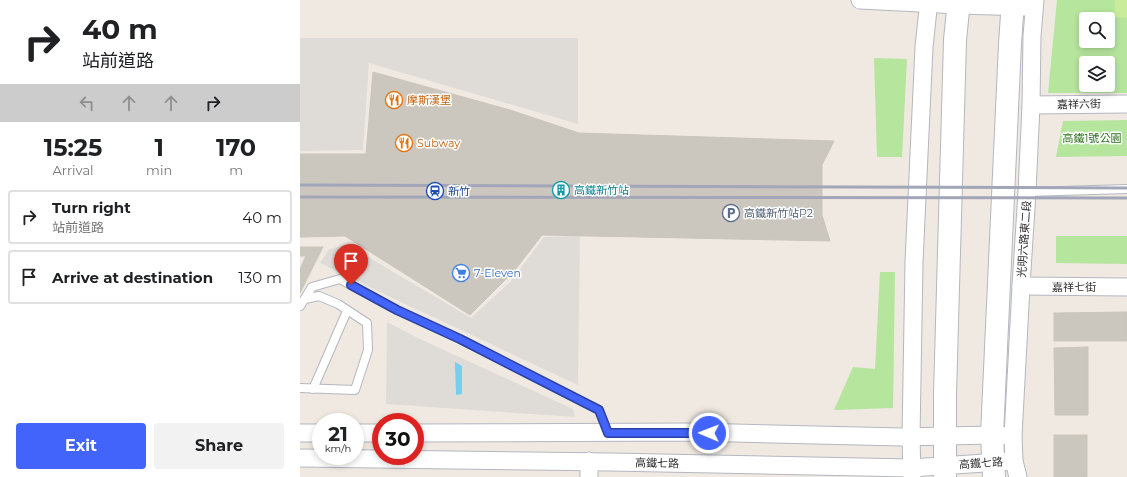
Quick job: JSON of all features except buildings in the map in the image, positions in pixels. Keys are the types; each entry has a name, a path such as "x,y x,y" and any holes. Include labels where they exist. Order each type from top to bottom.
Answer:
{"main road":[{"path":"945,471 945,387 956,40 959,3"},
{"name":"光明六路東二段","path":"993,469 1002,436 1010,44 1024,3"}],"street":[{"path":"860,0 1024,3"},
{"path":"911,472 914,254 924,47 929,2"},
{"name":"光明六路東二段","path":"1016,469 1002,436 1021,286 1027,192 1032,41 1024,3"},
{"name":"嘉祥六街","path":"1031,105 1127,104"},
{"name":"嘉祥七街","path":"1021,286 1127,287"},
{"path":"424,433 694,432 911,437 1002,436"},
{"path":"300,433 312,433"},
{"name":"高鐵七路","path":"300,458 589,469 911,472 1016,469"}],"lane":[{"path":"1027,192 1127,189"},
{"path":"300,306 312,288 340,279 397,310 466,342 599,410 608,433"},
{"path":"300,388 355,390 368,350 367,322 338,304 319,296 305,299"},
{"path":"313,389 347,310"}],"green space":[{"path":"1057,0 1127,0 1127,93 1048,93"},
{"path":"1115,0 1127,0 1127,18 1115,17"},
{"path":"874,58 907,59 902,157 877,157"},
{"name":"高鐵1號公園","path":"1127,120 1127,156 1056,157 1063,121"},
{"path":"1056,236 1127,236 1127,264 1056,263"},
{"path":"880,272 895,272 893,408 834,410 853,367 875,369"}],"shaded area":[{"path":"300,38 578,38 578,124 369,63 363,150 300,151"},
{"path":"580,236 578,385 320,263 329,249 348,245 471,318 511,281 544,237"},
{"path":"387,322 420,339 573,409 575,417 386,404"}],"water":[{"path":"455,362 462,366 462,394 456,395"}],"railway":[{"path":"300,185 1127,188"},
{"path":"300,197 1127,198"}],"place":[{"name":"摩斯漢堡","path":"394,100"},
{"name":"Subway","path":"404,143"},
{"name":"高鐵新竹站","path":"561,190"},
{"name":"新竹","path":"435,191"},
{"name":"高鐵新竹站P2","path":"731,213"},
{"name":"7-Eleven","path":"461,273"}],"route":[{"path":"351,285 397,310 460,339 599,410 608,433 709,433"}]}
